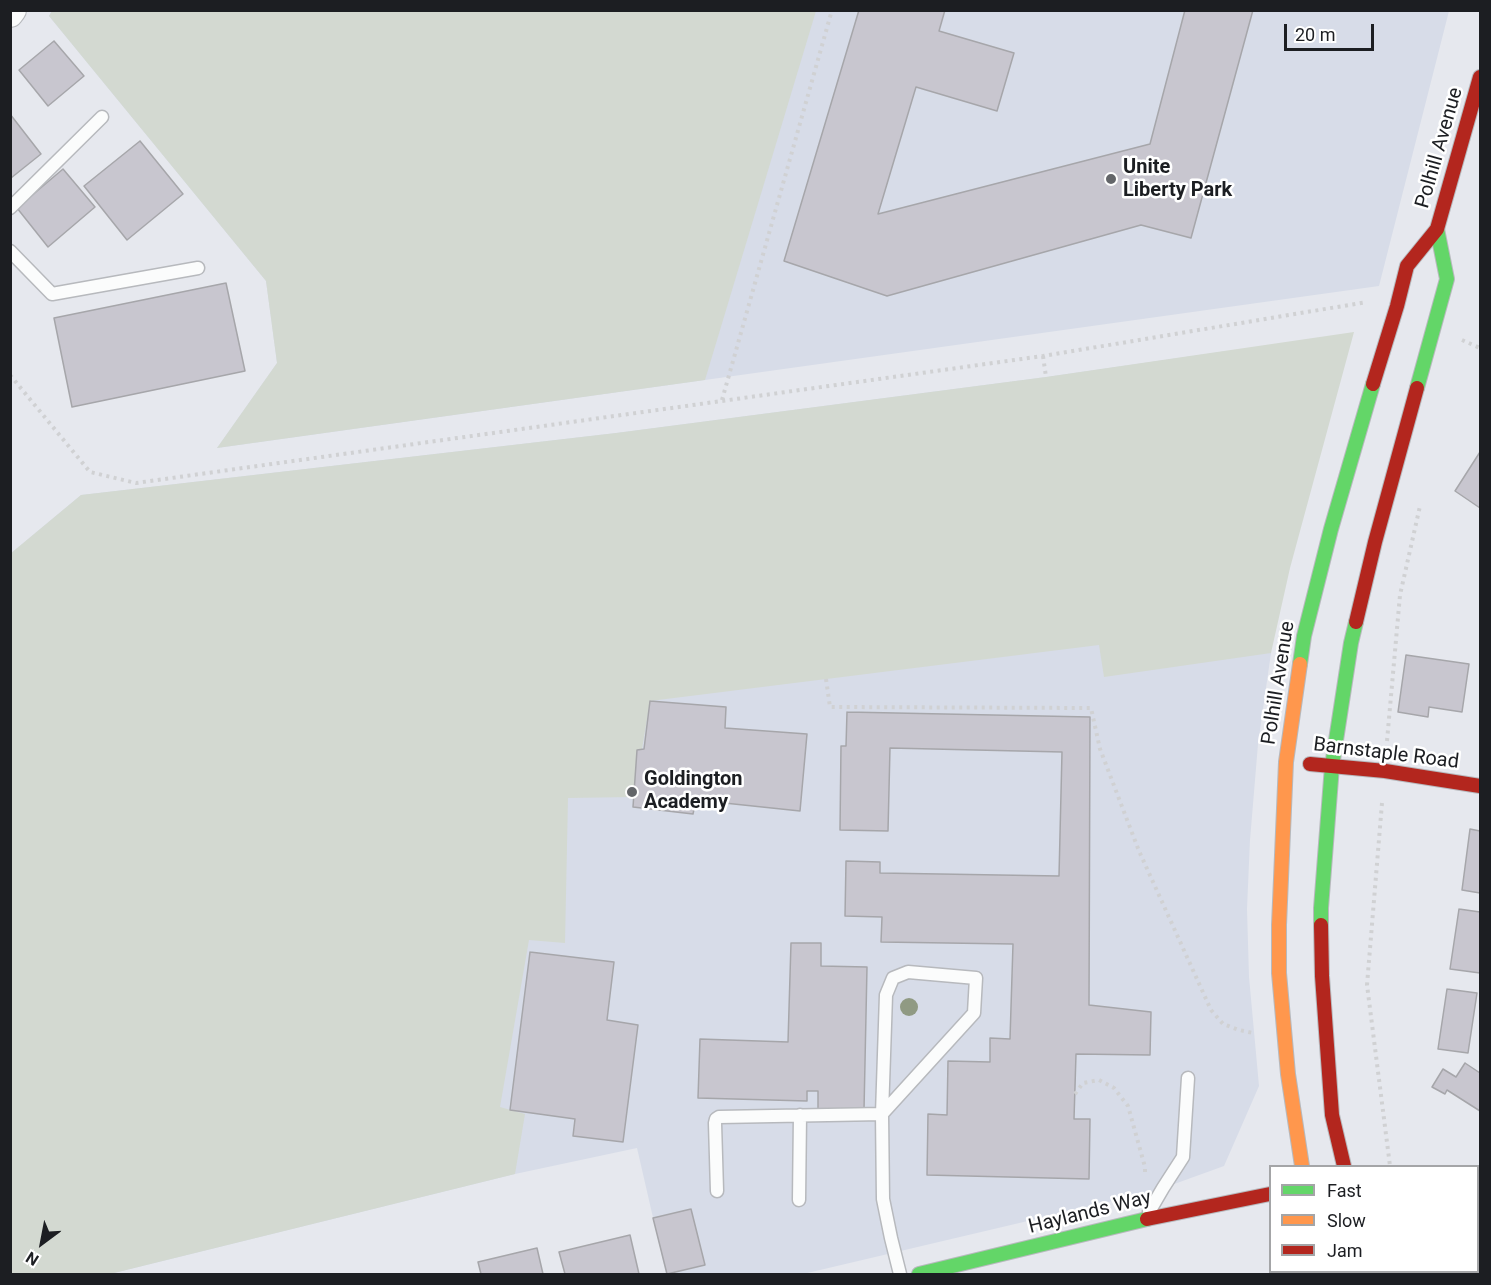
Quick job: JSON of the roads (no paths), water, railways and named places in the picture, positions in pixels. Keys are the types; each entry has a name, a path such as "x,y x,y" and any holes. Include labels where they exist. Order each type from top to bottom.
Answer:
{"street":[{"name":"Polhill Avenue","path":"1302,1165 1288,1074 1280,974 1279,925 1286,762 1304,636 1334,518 1407,266 1437,229 1480,77"},
{"name":"Polhill Avenue","path":"1344,1165 1332,1115 1322,976 1321,908 1332,766 1351,643 1375,542 1447,279 1437,229"},
{"name":"Barnstaple Road","path":"1286,762 1385,771 1480,786"},
{"name":"Haylands Way","path":"920,1275 1146,1219 1269,1194"}],"lane":[{"path":"10,208 102,117"},
{"path":"10,251 52,294 198,268"},
{"path":"717,1191 716,1119 719,1117 882,1114 974,1013 976,978 908,972 893,978 886,995 882,1114 883,1199 900,1275"},
{"path":"1146,1219 1183,1157 1188,1078"},
{"path":"799,1200 800,1115"}],"place":[{"name":"Unite Liberty Park","path":"1111,179"},
{"name":"Goldington Academy","path":"632,792"}]}
